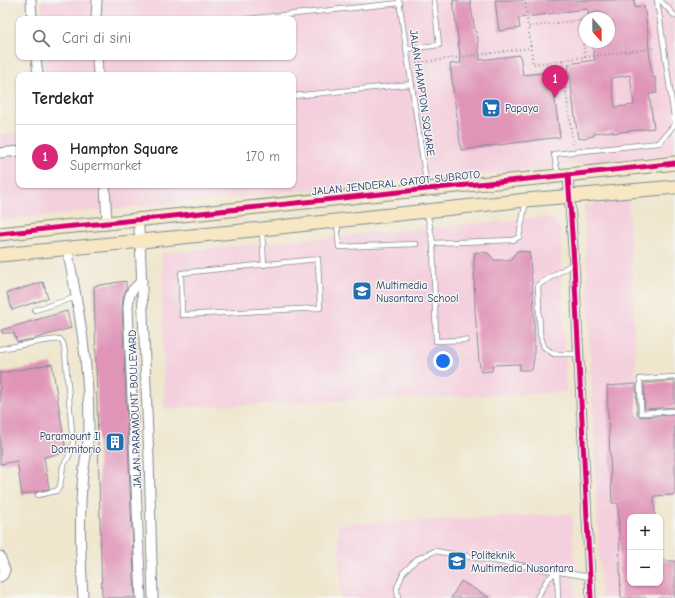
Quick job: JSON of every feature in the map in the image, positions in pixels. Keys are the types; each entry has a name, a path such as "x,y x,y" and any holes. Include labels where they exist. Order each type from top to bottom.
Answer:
{"street":[{"path":"32,0 32,16"},
{"path":"96,16 97,0"},
{"path":"36,60 38,72"},
{"path":"97,60 98,72"},
{"path":"0,153 16,151"},
{"name":"JALAN JENDERAL GATOT SUBROTO","path":"0,234 563,176 675,163"},
{"path":"563,176 570,196 591,598"},
{"path":"0,255 262,229 526,200 675,187"},
{"path":"105,188 107,223"},
{"name":"JALAN PARAMOUNT BOULEVARD","path":"138,219 142,281 153,598"},
{"path":"67,249 77,297 88,385 89,428 80,514 83,598"},
{"path":"141,598 128,308 129,296 132,290 142,281"},
{"path":"0,556 5,570 2,576"}],"lane":[{"path":"406,49 439,45 434,0"},
{"path":"659,0 675,16"},
{"path":"563,176 554,154 659,143 675,124 659,0"},
{"path":"274,16 399,2"},
{"name":"JALAN HAMPTON SQUARE","path":"399,2 427,189"},
{"path":"296,96 412,84"},
{"path":"433,243 513,240 519,237 526,200"},
{"path":"427,211 433,243 436,341 466,340"},
{"path":"337,220 338,247 416,244"},
{"path":"262,229 264,265"},
{"path":"318,259 320,308 182,315 181,273 264,265 318,259"},
{"path":"574,263 538,285 540,334 544,347 554,354 578,354"},
{"path":"35,310 77,297"},
{"path":"0,349 60,339 63,343 73,444 69,456 63,466 60,487 56,491 38,495"},
{"path":"675,377 640,379 641,413 675,411"},
{"path":"398,598 397,588 403,573 417,559 435,551 590,577"},
{"path":"537,598 547,580 557,571"},
{"path":"557,571 558,598"}],"path":[{"path":"525,0 533,64 664,46"},
{"path":"528,27 580,20 585,57"},
{"path":"409,64 531,48"},
{"path":"562,60 574,152"}],"shaded area":[{"path":"42,0 675,0 675,155 0,220 0,135 16,132 16,188 296,188 296,72 45,72 44,60 296,60 296,16 42,16"},
{"path":"628,200 641,514 627,514 627,586 633,586 644,598 601,598 584,206"},
{"name":"Multimedia Nusantara School","path":"544,217 553,220 560,229 566,392 164,408 162,253"},
{"name":"Politeknik Multimedia Nusantara","path":"572,514 575,598 341,598 338,524"}],"building":[{"name":"Papaya","path":"453,0 470,0 475,32 477,32 480,60 520,55 523,75 551,72 560,137 461,150 450,64 461,63"},
{"path":"495,0 634,0 635,8 644,6 652,77 655,77 657,93 649,94 654,128 613,133 613,131 594,133 594,136 578,139 568,64 595,60 593,48 615,48 615,12 588,12 588,9 518,18 520,28 499,31","holes":["630,75 634,105 615,107 611,78"]},
{"path":"517,251 529,252 530,259 534,308 534,358 532,370 520,370 520,364 493,365 492,371 481,372 475,311 475,252 488,253 494,260 510,260"},
{"name":"Paramount Il Dormitorio","path":"126,281 122,308 135,598 102,598 94,286"},
{"path":"43,282 48,298 12,310 7,293"},
{"path":"67,311 71,328 33,339 17,342 14,333 2,333 1,330"},
{"path":"52,364 66,452 44,457 49,489 22,495 17,461 0,464 0,373"},
{"path":"675,381 675,407 645,409 644,383"},
{"path":"636,384 637,413 641,417 675,415 675,495 654,496 655,514 627,514 627,586 663,586 663,561 675,561 675,598 621,598 618,503 612,503 607,386"},
{"path":"461,581 490,598 451,598"}],"cycle path":[{"path":"0,234 675,163"},
{"path":"568,175 574,263 591,598"}],"place":[{"name":"Hampton Square","path":"555,98"},
{"name":"Papaya","path":"491,108"},
{"name":"Multimedia Nusantara School","path":"362,291"},
{"name":"Paramount Il Dormitorio","path":"115,442"},
{"name":"Politeknik Multimedia Nusantara","path":"457,561"}]}
